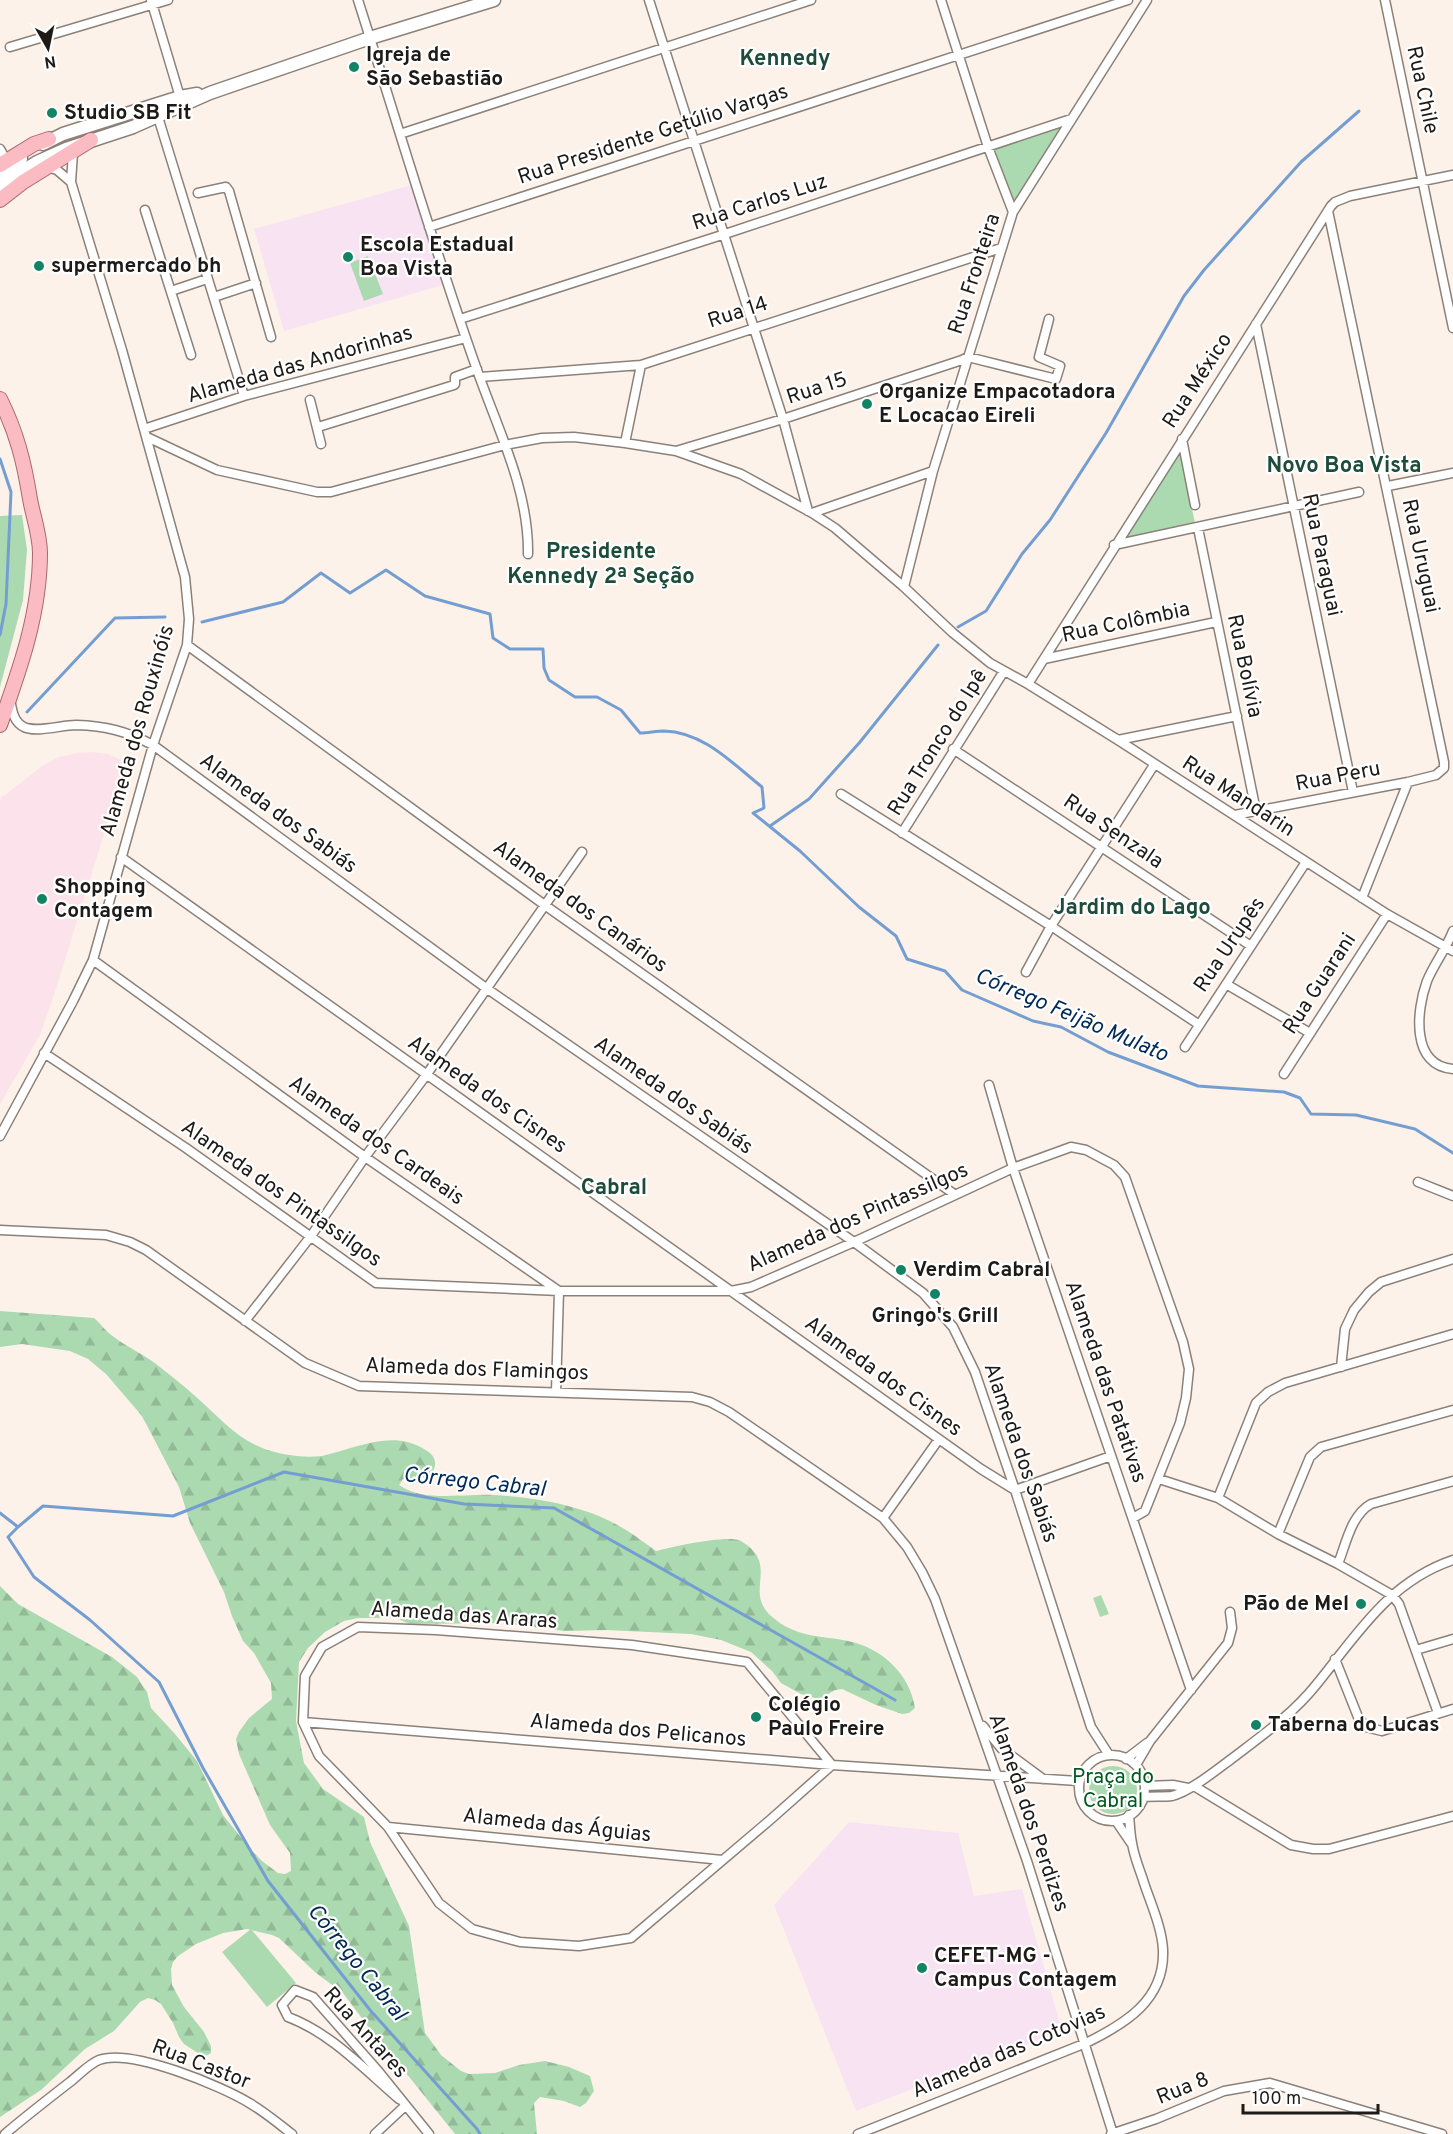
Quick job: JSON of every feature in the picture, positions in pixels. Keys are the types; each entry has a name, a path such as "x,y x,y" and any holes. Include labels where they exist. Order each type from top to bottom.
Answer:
{"main road":[{"path":"9,161 66,149 158,117 210,93 494,0"},
{"path":"0,174 9,161 34,144 180,97 210,93"},
{"path":"0,200 91,140"},
{"path":"0,186 9,161"},
{"path":"0,399 10,419 23,458 40,551 36,601 27,651 0,725"}],"street":[{"path":"10,47 152,2 168,0"},
{"path":"358,0 429,227 478,373 506,445 526,517 528,554"},
{"path":"649,0 725,234 810,512 933,471"},
{"path":"400,134 811,0"},
{"path":"941,0 988,147 1012,212"},
{"name":"Rua Presidente Getúlio Vargas","path":"429,227 1128,0"},
{"name":"Rua Fronteira","path":"904,587 933,471 1012,212 1146,0"},
{"name":"Rua Chile","path":"1385,0 1453,328"},
{"path":"152,2 180,97"},
{"path":"158,117 244,396"},
{"name":"Rua Carlos Luz","path":"460,319 1071,119"},
{"name":"Alameda dos Rouxinóis","path":"0,1136 93,960 153,745 187,645 189,619 185,577 109,304 71,182 73,153"},
{"path":"47,167 57,170 71,182"},
{"name":"Rua México","path":"1028,684 1114,545 1335,202 1350,196 1453,176"},
{"path":"198,193 220,187 226,187 229,191 271,337"},
{"path":"145,210 191,355"},
{"name":"Rua Uruguai","path":"1328,211 1388,486 1444,768"},
{"name":"Rua 14","path":"478,373 641,365 1001,248"},
{"path":"171,291 207,279"},
{"path":"214,297 256,283"},
{"path":"968,357 1056,379 1060,366 1039,357 1049,319"},
{"name":"Rua Paraguai","path":"1256,324 1353,792"},
{"name":"Alameda das Andorinhas","path":"146,433 244,396 466,338"},
{"name":"Rua 15","path":"676,451 783,419 968,357"},
{"path":"625,442 641,365"},
{"path":"318,427 454,385 455,377 478,373"},
{"path":"310,400 321,444"},
{"name":"Rua Mandarin","path":"146,433 217,470 317,492 331,492 506,445 574,437 625,442 676,451 741,474 835,528 953,633 1004,671 1118,740 1387,914 1450,949"},
{"path":"1182,439 1194,505"},
{"path":"1388,486 1453,473"},
{"path":"1114,545 1359,492"},
{"name":"Rua Bolívia","path":"1198,528 1256,811"},
{"name":"Rua Colômbia","path":"1044,659 1216,622"},
{"name":"Alameda dos Canários","path":"187,645 546,906 954,1194"},
{"name":"Rua Tronco do Ipê","path":"902,833 1004,671"},
{"name":"Alameda dos Sabiás","path":"10,698 14,717 24,727 36,730 73,725 105,726 153,745 486,988 854,1242 923,1293 953,1327 975,1372 1094,1734 1095,1759"},
{"path":"1118,740 1236,716"},
{"name":"Rua Senzala","path":"953,749 1251,946"},
{"path":"1026,972 1051,926 1154,765"},
{"name":"Rua Peru","path":"1235,815 1408,782 1436,775 1444,768"},
{"path":"1362,898 1408,782"},
{"path":"840,794 1051,926 1198,1024"},
{"path":"245,1321 311,1236 582,852"},
{"name":"Alameda dos Cisnes","path":"121,857 981,1469 1015,1490"},
{"name":"Rua Urupês","path":"1185,1047 1306,862"},
{"name":"Rua Guarani","path":"1284,1074 1387,914"},
{"path":"1453,931 1450,949 1428,980 1420,1016 1421,1045 1430,1060 1438,1066 1453,1069"},
{"name":"Alameda dos Cardeais","path":"93,960 365,1157 559,1291"},
{"path":"1226,984 1310,1034"},
{"name":"Alameda dos Pintassilgos","path":"44,1053 186,1148 376,1283 559,1291 731,1291 751,1287 1013,1168 1071,1147 1086,1150 1114,1165 1125,1177 1183,1342 1189,1369 1186,1398 1180,1423 1159,1479 1145,1510 1133,1518"},
{"name":"Alameda das Patativas","path":"989,1085 1013,1168 1191,1690"},
{"path":"1418,1182 1453,1196"},
{"name":"Alameda dos Flamingos","path":"1,1229 95,1233 130,1242 146,1250 305,1363 359,1386 692,1397 710,1402 729,1412 883,1518"},
{"path":"1341,1366 1343,1341 1349,1318 1369,1292 1381,1282 1453,1259"},
{"path":"556,1392 559,1291"},
{"path":"1218,1498 1256,1403 1261,1398 1285,1383 1453,1334"},
{"path":"1278,1534 1310,1457 1321,1447 1453,1410"},
{"path":"883,1518 939,1439"},
{"path":"1015,1490 1111,1456"},
{"path":"1159,1479 1218,1498 1278,1534 1338,1564 1392,1595 1399,1604 1438,1713"},
{"path":"1338,1564 1357,1516 1363,1508 1453,1481"},
{"name":"Alameda dos Perdizes","path":"883,1518 909,1550 935,1599 998,1776 1086,2043 1112,2134"},
{"path":"1144,1797 1172,1796 1191,1787 1259,1737 1295,1708 1369,1617 1392,1595 1425,1572 1453,1560"},
{"path":"1136,1765 1150,1741 1228,1642 1232,1628 1230,1612"},
{"name":"Alameda das Araras","path":"358,1627 447,1631 632,1645 747,1662 832,1765 770,1821 631,1938 579,1946 520,1942 472,1929 440,1903 388,1827 319,1756 303,1722 305,1676 322,1647 358,1627"},
{"path":"1416,1650 1453,1639"},
{"path":"1335,1659 1358,1717 1366,1726 1382,1731 1453,1709"},
{"path":"978,1721 1001,1748 1043,1779"},
{"name":"Alameda dos Pelicanos","path":"303,1722 832,1765 1078,1781"},
{"name":"Alameda dos Sabiás","path":"1094,1734 1109,1755"},
{"path":"1126,1759 1150,1741"},
{"path":"1109,1755 1126,1759 1136,1765 1142,1773 1145,1786 1144,1797 1136,1811 1130,1815 1116,1821 1099,1819 1083,1806 1079,1797 1078,1781 1084,1769 1095,1759 1109,1755"},
{"path":"1145,1786 1191,1787 1291,1845 1313,1850 1329,1849 1453,1816"},
{"name":"Alameda das Cotovias","path":"858,2134 1086,2043 1115,2029 1135,2014 1159,1980 1162,1965 1161,1941 1132,1843 1130,1815"},
{"name":"Alameda das Cotovias","path":"1116,1821 1132,1843"},
{"name":"Alameda das Águias","path":"388,1827 722,1860"},
{"name":"Rua Antares","path":"402,2103 328,2039 306,2024 288,2017 282,2005 295,1990 313,1997 379,2072 429,2134"},
{"name":"Rua Castor","path":"5,2134 98,2060 127,2057 210,2084 250,2103 292,2134"},
{"name":"Rua 8","path":"1112,2134 1224,2091 1270,2083 1442,2134"},
{"path":"375,2134 402,2103"}],"shaded area":[{"name":"Escola Estadual Boa Vista","path":"412,185 443,285 284,331 254,229"},
{"name":"Shopping Contagem","path":"91,752 108,754 132,765 119,786 40,1035 0,1104 1,798 42,766 59,757"},
{"name":"CEFET-MG - Campus Contagem","path":"849,1822 958,1833 974,1896 1022,1889 1062,2031 856,2111 774,1905"}],"green space":[{"path":"1071,119 1013,212 988,147"},
{"path":"368,256 383,294 364,301 350,263"},
{"path":"1180,452 1195,523 1123,538"},
{"path":"22,515 27,550 23,600 0,687 0,516"},
{"path":"0,1311 94,1318 111,1335 152,1361 176,1380 237,1434 274,1452 310,1457 322,1456 373,1442 411,1443 431,1454 435,1468 429,1475 403,1479 399,1485 409,1491 433,1496 494,1495 528,1498 579,1509 630,1532 656,1551 713,1540 741,1541 753,1550 759,1559 760,1597 763,1607 771,1616 798,1632 860,1644 883,1656 901,1674 915,1708 909,1713 902,1714 842,1689 835,1690 822,1698 801,1694 781,1683 772,1671 751,1652 721,1640 691,1634 606,1630 565,1631 502,1623 410,1624 396,1618 358,1618 344,1621 325,1632 308,1648 299,1662 296,1721 304,1763 323,1789 364,1817 370,1842 409,1926 425,2033 441,2055 461,2071 469,2074 495,2073 519,2065 545,2061 569,2067 590,2076 594,2091 586,2103 580,2107 564,2101 540,2097 534,2103 537,2134 455,2134 388,2053 343,1993 316,1973 279,1938 247,1929 223,1933 196,1944 173,1962 172,1985 184,2007 204,2032 211,2046 211,2053 204,2057 184,2044 161,2004 148,1998 140,2002 114,2031 85,2049 41,2090 0,2117 0,1586 18,1604 112,1657 137,1677 147,1692 151,1708 197,1761 223,1815 262,1861 278,1873 285,1874 291,1871 290,1853 270,1825 239,1754 236,1739 249,1718 272,1699 271,1683 254,1653 243,1641 224,1592 190,1523 179,1487 142,1416 106,1374 88,1359 70,1351 22,1344 0,1347"},
{"path":"1101,1595 1109,1614 1100,1617 1093,1598"},
{"name":"Praça do Cabral","path":"1108,1766 1118,1766 1130,1773 1137,1785 1137,1795 1130,1807 1118,1814 1108,1814 1093,1803 1089,1795 1089,1785 1100,1770"},
{"path":"251,1929 296,1983 267,2007 222,1952"}],"waterway":[{"path":"958,627 986,611 1022,554 1050,520 1106,433 1184,296 1204,270 1301,162 1359,111"},
{"name":"Córrego Feijão Mulato","path":"0,459 11,492 6,604 0,635"},
{"name":"Córrego Feijão Mulato","path":"202,622 283,602 321,573 350,593 386,570 425,596 490,614 493,638 510,649 543,649 544,668 549,680 575,697 597,697 621,710 640,733 664,731 679,733 705,743 729,759 762,787 764,808 753,813 800,851 859,907 896,936 907,959 945,971 962,990 1033,1021 1061,1027 1108,1052 1198,1086 1284,1092 1300,1098 1311,1114 1356,1115 1415,1129 1453,1153"},
{"name":"Córrego Feijão Mulato","path":"27,712 115,618 165,617"},
{"path":"770,826 809,799 860,742 938,645"},
{"name":"Córrego Cabral","path":"18,1527 43,1506 173,1516 284,1472 464,1504 554,1508 895,1700"},
{"name":"Córrego Cabral","path":"0,1513 18,1527 8,1537 34,1577 90,1620 159,1682 203,1768 268,1881 370,2010 480,2134"}],"place":[{"name":"Igreja de São Sebastião","path":"354,67"},
{"name":"Studio SB Fit","path":"52,113"},
{"name":"Escola Estadual Boa Vista","path":"348,257"},
{"name":"supermercado bh","path":"39,266"},
{"name":"Organize Empacotadora E Locacao Eireli","path":"867,404"},
{"name":"Shopping Contagem","path":"42,899"},
{"name":"Verdim Cabral","path":"901,1270"},
{"name":"Gringo's Grill","path":"935,1294"},
{"name":"Pão de Mel","path":"1361,1604"},
{"name":"Colégio Paulo Freire","path":"756,1717"},
{"name":"Taberna do Lucas","path":"1256,1725"},
{"name":"CEFET-MG - Campus Contagem","path":"922,1968"}],"district":[{"name":"Kennedy","path":"785,59"},
{"name":"Novo Boa Vista","path":"1344,466"},
{"name":"Presidente Kennedy 2ª Seção","path":"601,564"},
{"name":"Jardim do Lago","path":"1132,908"},
{"name":"Cabral","path":"614,1188"}]}
